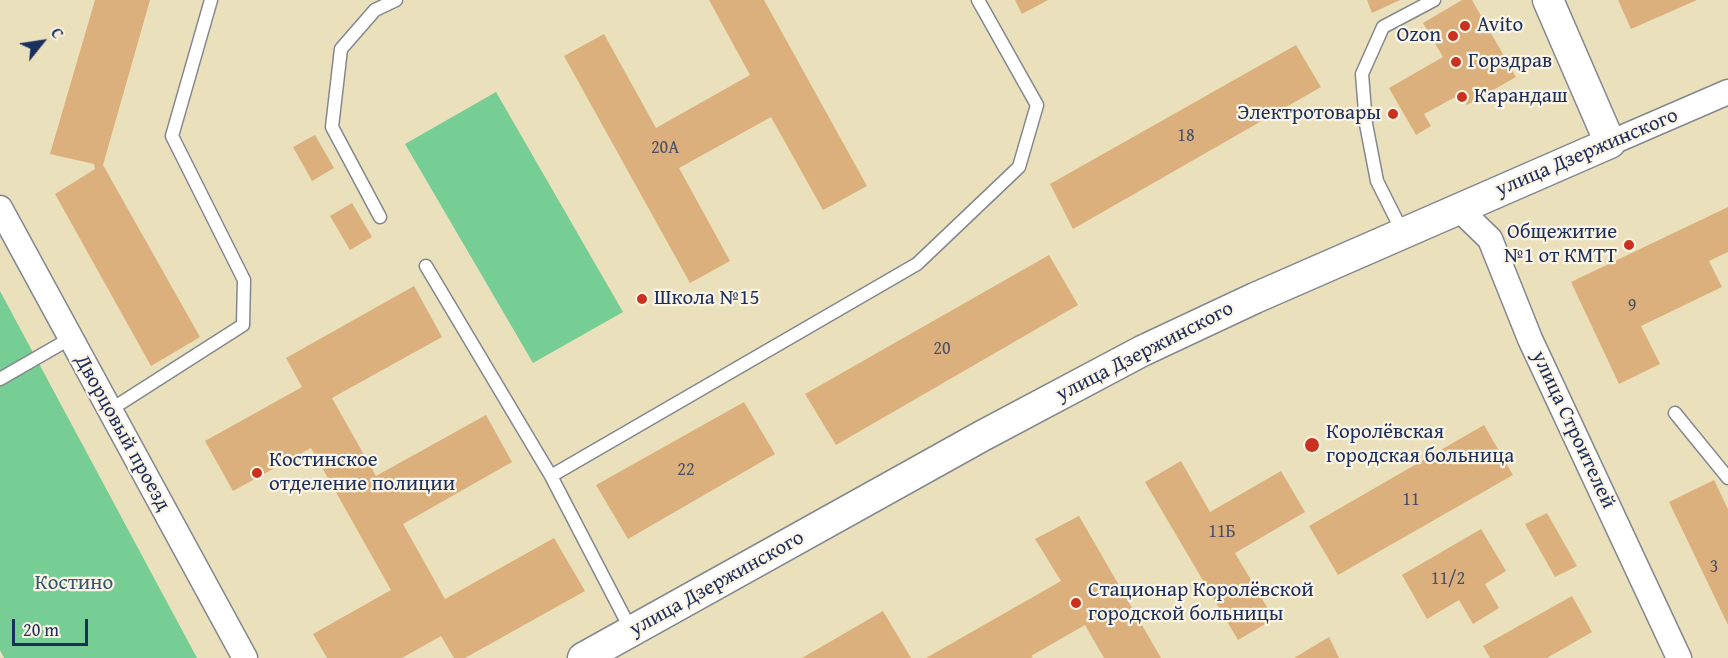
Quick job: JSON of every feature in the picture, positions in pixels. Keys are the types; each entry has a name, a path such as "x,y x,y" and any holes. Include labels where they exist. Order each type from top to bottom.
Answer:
{"street":[{"path":"1548,0 1610,142"},
{"name":"улица Дзержинского","path":"584,658 982,435 1142,351 1458,208 1728,92"},
{"name":"Дворцовый проезд","path":"0,208 245,658"},
{"name":"улица Строителей","path":"1458,208 1490,239 1530,339 1679,658"}],"lane":[{"path":"110,410 243,325 244,280 172,136 211,0"},
{"path":"380,217 332,127 340,49 375,10 396,0"},
{"path":"551,476 917,264 1019,167 1037,105 978,0"},
{"path":"1403,233 1377,181 1366,124 1362,74 1383,27 1434,0"},
{"path":"426,266 551,476 631,632"},
{"path":"0,379 70,338"},
{"path":"1675,413 1728,478"}],"green space":[{"path":"496,92 623,312 533,363 405,144"},
{"name":"Костино","path":"0,291 197,658 4,658 0,650"}],"building":[{"path":"95,0 150,0 103,165 200,337 151,366 55,194 95,169 94,164 50,154"},
{"path":"709,0 764,0 867,186 823,210 771,117 679,168 730,261 690,283 564,56 604,34 656,128 750,75"},
{"path":"1015,0 1048,0 1022,14"},
{"path":"1367,0 1400,0 1372,13"},
{"path":"1462,0 1472,0 1516,77 1467,105 1461,94 1424,114 1431,126 1416,135 1389,88 1443,57 1423,23"},
{"path":"1618,0 1697,0 1631,29"},
{"path":"1296,45 1321,87 1073,229 1050,184"},
{"path":"315,135 334,168 312,181 293,147"},
{"path":"352,203 372,237 350,250 330,216"},
{"path":"1728,207 1728,252 1709,261 1722,287 1641,326 1660,364 1619,384 1571,282"},
{"path":"1049,255 1078,305 836,445 805,394"},
{"path":"414,286 442,337 332,398 376,476 486,415 512,462 403,524 445,599 554,538 585,591 465,658 454,658 441,636 402,658 327,658 313,634 391,590 311,448 233,491 205,441 302,387 286,358"},
{"path":"744,402 775,454 628,539 596,485"},
{"path":"1484,425 1513,475 1338,575 1309,526"},
{"path":"1181,461 1210,512 1281,471 1305,512 1235,553 1274,619 1238,640 1145,482"},
{"path":"1714,480 1728,509 1728,625 1669,502"},
{"path":"1547,513 1577,566 1555,577 1525,524"},
{"name":"Стационар Королёвской городской больницы","path":"1079,516 1161,658 1104,658 1085,625 1031,656 1033,658 926,658 1061,581 1035,539"},
{"path":"1481,529 1506,571 1485,584 1499,608 1473,624 1459,600 1427,619 1402,575"},
{"path":"1572,596 1592,632 1547,658 1490,658 1483,646"},
{"path":"883,611 911,658 802,658"},
{"path":"1329,637 1339,658 1294,658"}],"place":[{"name":"Avito","path":"1465,26"},
{"name":"Ozon","path":"1453,36"},
{"name":"Горздрав","path":"1456,62"},
{"name":"Карандаш","path":"1462,97"},
{"name":"Электротовары","path":"1393,114"},
{"name":"Общежитие №1 от КМТТ","path":"1629,245"},
{"name":"Школа №15","path":"642,299"},
{"name":"Королёвская городская больница","path":"1312,445"},
{"name":"Костинское отделение полиции","path":"257,473"},
{"name":"Стационар Королёвской городской больницы","path":"1076,603"}]}
